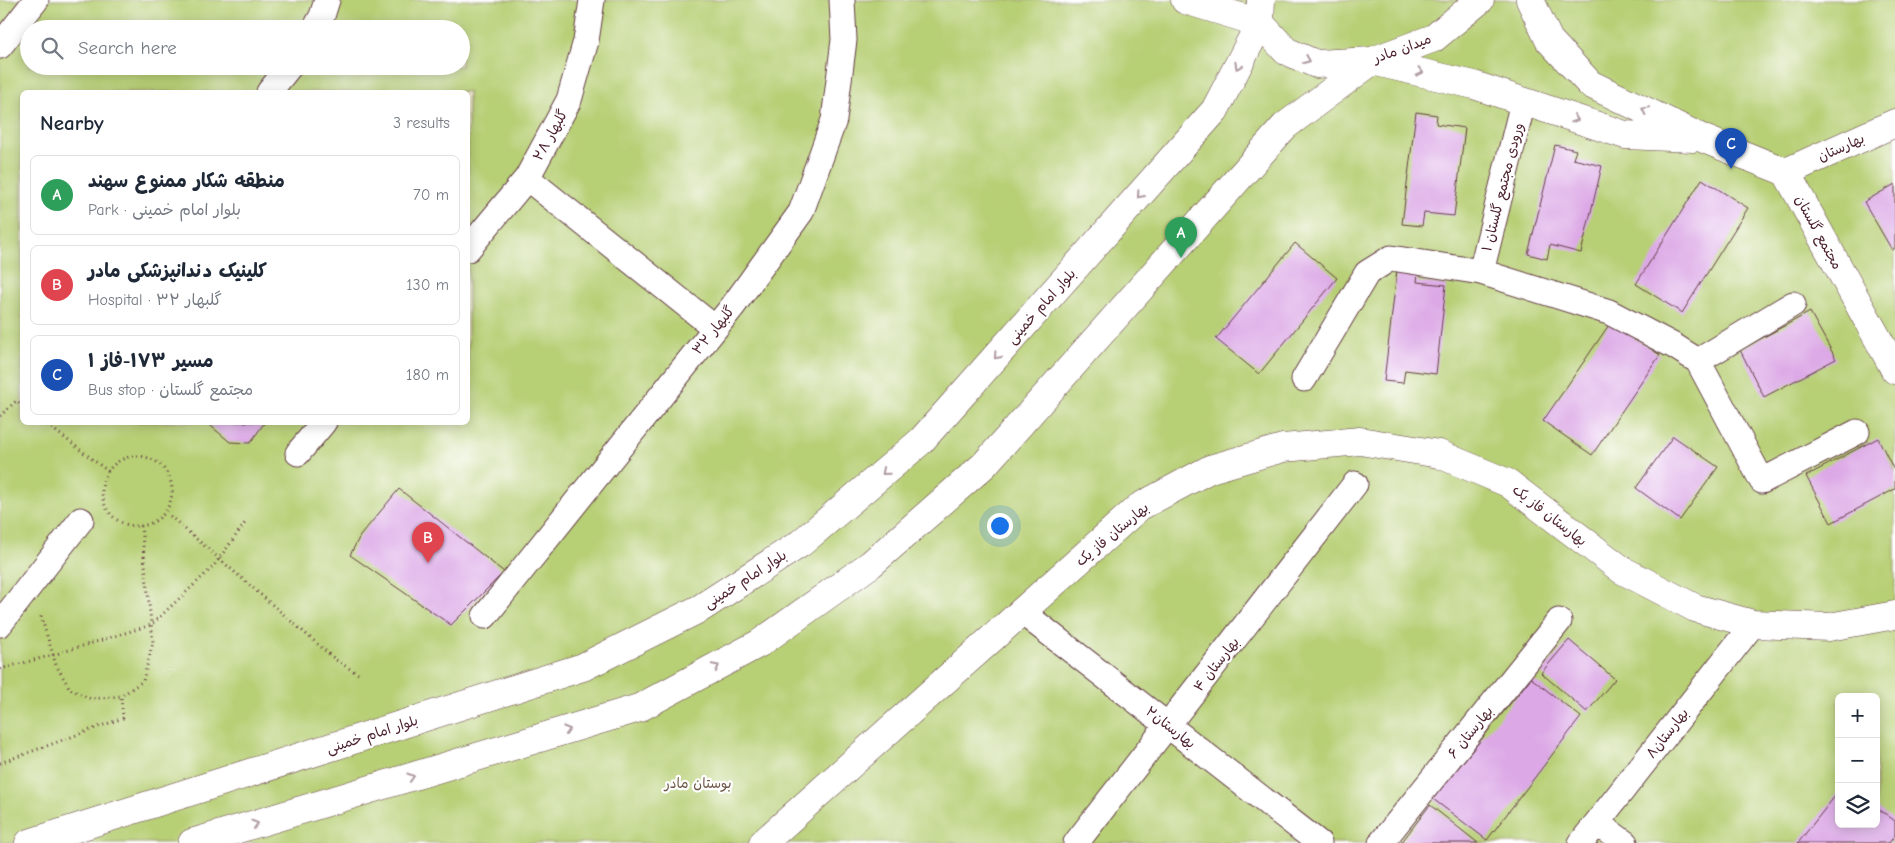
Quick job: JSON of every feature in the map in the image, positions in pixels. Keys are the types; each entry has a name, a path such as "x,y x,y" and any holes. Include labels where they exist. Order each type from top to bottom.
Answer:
{"main road":[{"path":"1185,0 1260,12"},
{"name":"میدان مادر","path":"1260,12 1286,51 1316,64 1372,61 1434,38 1480,0"},
{"path":"1530,0 1549,40 1590,84 1704,139 1786,172"},
{"name":"بلوار امام خمینی","path":"29,843 583,667 701,608 801,543 921,441 1215,110 1260,12"},
{"path":"192,843 639,708 760,643 871,564 984,465 1285,126 1372,61 1474,85 1625,135 1704,139"},
{"name":"بهارستان","path":"1786,172 1895,123"},
{"name":"مجتمع گلستان","path":"1786,172 1895,370"},
{"name":"بهارستان فاز یک","path":"763,843 1139,507 1210,469 1283,448 1360,442 1439,454 1508,483 1622,570 1695,608 1753,624 1829,627 1895,615"}],"street":[{"path":"20,20 36,0"},
{"path":"320,20 327,0"},
{"name":"گلبهار ۲۸","path":"470,247 526,178 569,100 586,41 592,0"},
{"name":"گلبهار ۳۲","path":"485,616 733,306 800,212 834,120 844,40 842,0"},
{"path":"0,46 20,20"},
{"path":"271,90 283,75"},
{"name":"ورودی مجتمع گلستان ۱","path":"1481,272 1523,102"},
{"path":"526,178 715,328"},
{"path":"1304,379 1367,273 1390,258 1481,272 1609,312 1674,346 1698,362 1762,481 1858,432"},
{"path":"1698,362 1793,304"},
{"path":"298,453 321,425"},
{"name":"بهارستان ۴","path":"1076,843 1355,484"},
{"path":"0,624 81,520"},
{"name":"بهارستان۲","path":"1022,612 1319,843"},
{"name":"بهارستان ۶","path":"1381,843 1559,621"},
{"name":"بهارستان۸","path":"1581,843 1753,624"},
{"path":"1597,822 1625,843"}],"path":[{"path":"0,416 16,401 20,404"},
{"path":"48,425 109,472"},
{"path":"134,456 153,459 168,473 173,492 167,512 151,525 131,527 113,517 102,500 103,480 109,472 114,463 134,456"},
{"path":"170,516 336,660 358,674"},
{"path":"0,669 151,625 212,567 245,523"},
{"path":"39,610 56,665 70,689 91,699 121,696 144,681 153,642 141,526"},
{"path":"0,763 123,718 121,696"}],"green space":[{"name":"بوستان مادر","path":"0,0 1895,0 1895,843 0,843"}],"building":[{"path":"1416,112 1437,115 1436,124 1465,128 1454,216 1424,213 1422,226 1402,224"},
{"path":"1555,145 1576,150 1573,159 1602,166 1581,253 1550,245 1547,259 1528,254"},
{"path":"1702,179 1748,208 1682,313 1636,284"},
{"path":"1895,184 1895,248 1892,250 1864,202"},
{"path":"1295,243 1337,278 1259,374 1216,339"},
{"path":"1397,270 1418,272 1417,282 1446,285 1436,374 1405,370 1403,383 1384,381"},
{"path":"1810,312 1836,359 1764,397 1740,350"},
{"path":"1611,322 1660,355 1592,455 1543,421"},
{"path":"210,425 263,425 250,443 230,442"},
{"path":"1673,436 1718,467 1680,520 1636,488"},
{"path":"1878,438 1895,472 1895,489 1831,523 1806,476"},
{"path":"399,489 504,572 451,625 350,555 360,536"},
{"path":"1569,640 1615,679 1587,712 1541,673"},
{"path":"1531,678 1581,717 1487,840 1433,799"},
{"path":"1835,796 1835,828 1880,828 1880,810 1895,821 1895,835 1889,843 1798,843"},
{"path":"1430,805 1478,843 1401,843"}],"place":[{"name":"مسیر ۱۷۳-فاز ۱","path":"1731,169"},
{"name":"منطقه شکار ممنوع سهند","path":"1181,258"},
{"name":"کلینیک دندانپزشکی مادر","path":"428,563"}]}
